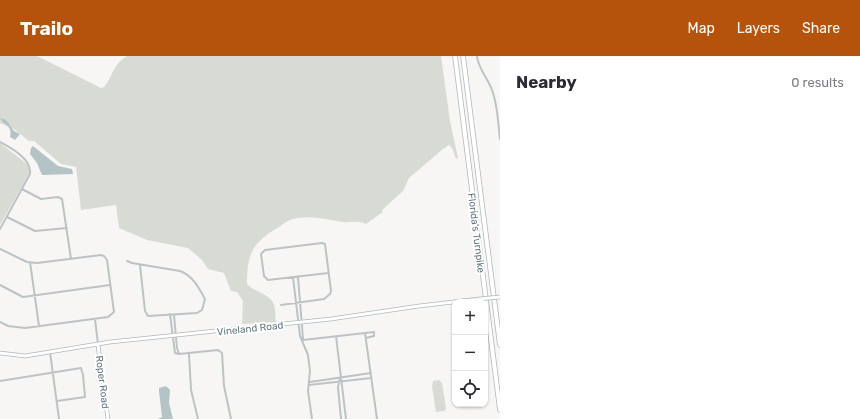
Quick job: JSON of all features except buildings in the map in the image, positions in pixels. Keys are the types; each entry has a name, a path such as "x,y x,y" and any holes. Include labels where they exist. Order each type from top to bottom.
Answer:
{"highway":[{"name":"Florida's Turnpike","path":"455,56 500,410"},
{"name":"Florida's Turnpike","path":"463,56 500,345"}],"main road":[{"name":"Vineland Road","path":"0,353 25,356 174,335 301,322 500,297"},
{"name":"Roper Road","path":"98,345 108,419"}],"street":[{"path":"477,56 481,68 489,80 496,103 500,139"},
{"path":"0,142 12,149 30,165 30,174 0,229"},
{"path":"22,189 41,199 60,197 63,202 70,259"},
{"path":"7,217 34,231 67,228"},
{"path":"281,305 324,299 330,294 328,273 324,243 262,252 261,254 265,278 268,280 328,273"},
{"path":"0,249 17,258 30,262 101,255 104,256 107,260 113,315 39,327 18,328 0,322"},
{"path":"127,261 140,265 180,271 192,279 205,299 204,307 197,313 150,316 146,314 140,265"},
{"path":"30,262 39,327"},
{"path":"293,277 296,303 304,333 303,340"},
{"path":"298,277 301,302 300,333 308,355 310,382 308,391 312,419"},
{"path":"0,285 23,297 110,285"},
{"path":"170,314 174,335"},
{"path":"174,315 175,353 189,354 218,350 222,352 224,386 231,419"},
{"path":"95,319 98,345"},
{"path":"365,332 377,419"},
{"path":"303,340 372,332 374,336 366,338"},
{"path":"336,336 340,378 341,419"},
{"path":"50,352 59,419"},
{"path":"189,354 191,390 198,419"},
{"path":"0,381 81,368 85,397 57,401"},
{"path":"310,382 371,374"},
{"path":"340,378 342,381 346,419"},
{"path":"309,385 371,378"}],"shaded area":[{"path":"0,56 37,56 101,88 107,83 118,63 127,56 441,56 450,121 458,158 456,159 452,148 449,145 443,149 409,178 403,191 382,210 383,212 366,224 360,222 342,222 302,217 288,221 262,239 250,257 247,284 270,298 275,309 276,322 242,324 243,301 237,292 231,291 224,273 208,269 202,260 188,248 147,240 119,228 116,205 81,210 76,167 61,164 34,141 29,141 14,129 0,123"},
{"path":"0,118 6,120 14,131 20,134 15,140 10,137 11,133 9,128"},
{"path":"0,143 27,164 30,172 0,225"},
{"path":"33,146 58,166 72,169 73,174 42,175 37,163 30,154"},
{"path":"439,380 442,383 446,408 445,411 436,412 432,386 433,381"},
{"path":"166,386 170,390 169,403 173,419 158,419 162,417 159,388"}]}
